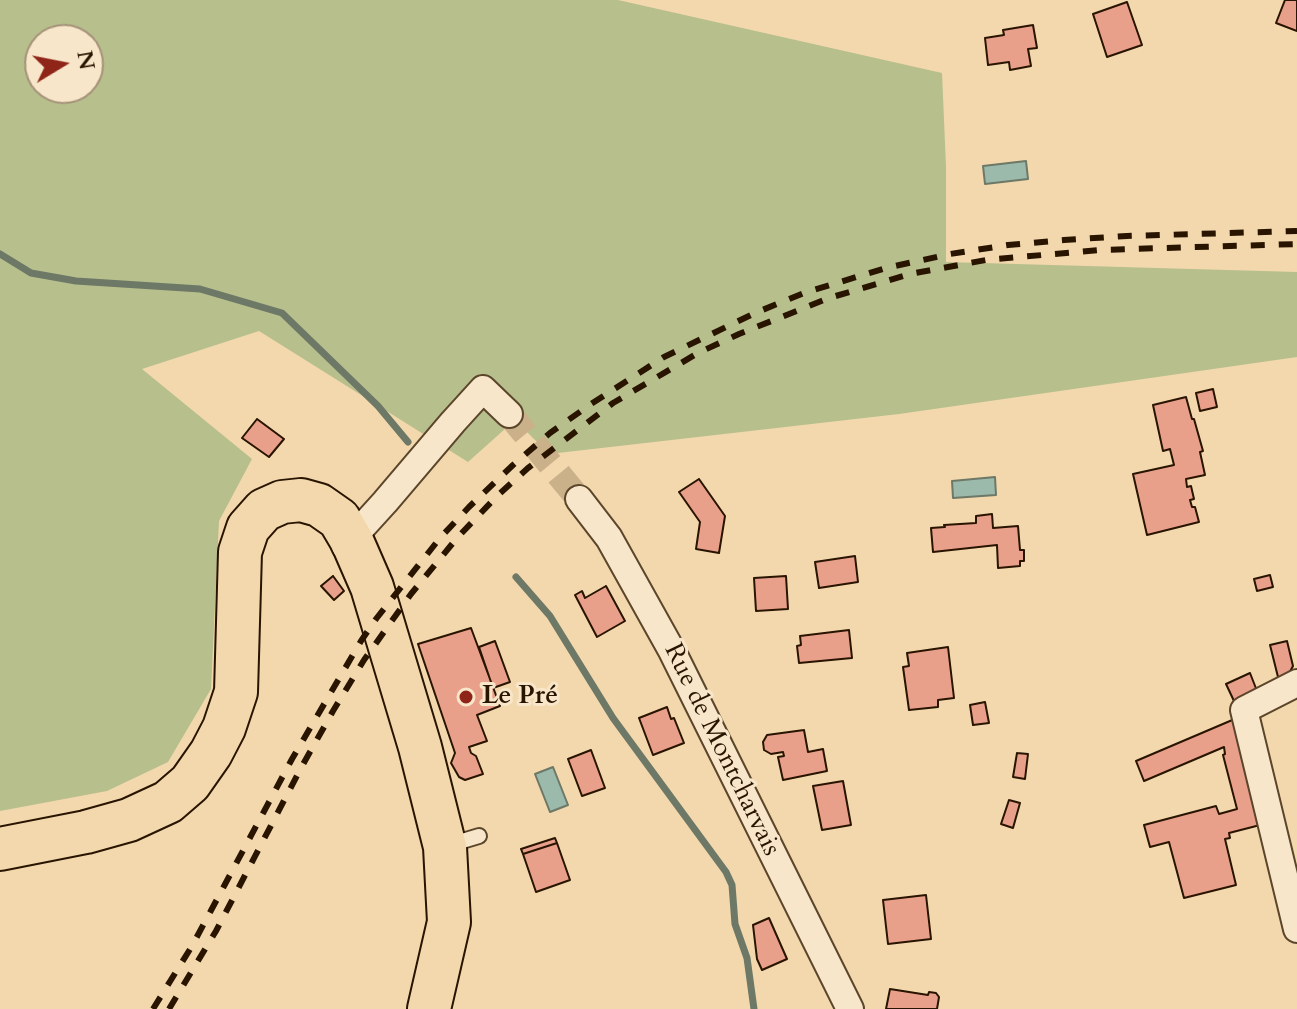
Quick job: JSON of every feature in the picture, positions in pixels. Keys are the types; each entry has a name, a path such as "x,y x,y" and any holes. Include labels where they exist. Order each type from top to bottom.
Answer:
{"main road":[{"path":"0,849 129,820 168,802 190,783 224,728 236,692 240,552 248,528 264,510 282,502 301,500 319,505 339,519 372,587 420,747 462,841 449,922 429,1009"},
{"path":"0,867 102,847 137,836 199,800 225,769 252,696 254,639 247,593 249,551 255,533 267,521 286,511 305,510 319,516 349,543"}],"street":[{"path":"349,543 483,389 509,414"},
{"name":"Rue de Montcharvais","path":"579,499 609,538 672,651 850,1009"},
{"path":"1297,683 1244,710 1297,929"}],"green space":[{"path":"0,0 618,0 942,73 946,262 1297,272 1297,357 899,414 549,454 515,420 468,462 259,331 142,369 252,459 219,521 211,689 168,762 107,791 0,811"}],"shaded area":[{"path":"1026,161 1028,179 985,184 983,166"},
{"path":"995,477 996,495 953,498 952,481"},
{"path":"553,767 568,805 550,812 535,774"}],"building":[{"path":"1285,0 1297,0 1297,31 1276,23"},
{"path":"1127,2 1142,45 1107,57 1093,14"},
{"path":"1033,25 1037,48 1028,49 1031,66 1010,70 1009,62 988,65 985,38 1004,35 1003,30"},
{"path":"1213,389 1217,407 1200,411 1196,393"},
{"path":"1186,397 1203,451 1200,452 1205,475 1186,479 1187,487 1191,486 1194,499 1190,500 1199,522 1147,535 1133,474 1174,465 1170,449 1163,451 1153,405"},
{"path":"257,419 284,439 269,457 242,438"},
{"path":"699,479 725,516 719,553 696,549 700,522 679,492"},
{"path":"992,514 993,528 1018,526 1020,550 1024,550 1024,561 1020,561 1020,566 998,568 997,545 933,552 931,528 976,523 976,516"},
{"path":"855,556 858,582 819,588 815,562"},
{"path":"1270,575 1273,587 1257,591 1254,579"},
{"path":"333,576 344,591 334,600 321,586"},
{"path":"786,576 788,609 756,611 754,578"},
{"path":"606,586 625,621 597,637 575,595 582,591 585,598"},
{"name":"Le Pré","path":"471,628 500,706 477,715 487,741 469,747 483,774 465,780 459,777 451,763 455,753 418,644"},
{"path":"849,630 852,658 799,663 797,646 801,645 800,636"},
{"path":"495,641 510,682 493,688 479,647"},
{"path":"1287,641 1293,666 1287,677 1279,681 1270,645"},
{"path":"948,647 954,698 938,700 938,707 909,710 903,667 909,666 907,653"},
{"path":"1250,673 1257,691 1234,701 1226,684"},
{"path":"985,702 989,723 973,725 970,705"},
{"path":"667,707 684,743 653,755 639,718"},
{"path":"1237,718 1264,824 1229,833 1230,838 1225,839 1236,885 1184,898 1169,842 1150,847 1144,825 1216,806 1219,814 1237,809 1223,755 1224,747 1144,781 1136,761"},
{"path":"804,730 808,752 823,749 827,771 783,780 778,757 784,756 783,752 771,754 764,750 763,742 767,735"},
{"path":"591,750 605,788 582,796 568,759"},
{"path":"1017,753 1028,754 1025,779 1013,777"},
{"path":"843,781 851,825 822,830 813,786"},
{"path":"1009,800 1020,803 1013,828 1001,824"},
{"path":"555,838 557,843 523,854 521,849"},
{"path":"557,843 570,880 536,892 523,854"},
{"path":"926,895 931,939 888,944 883,900"},
{"path":"769,918 787,959 762,970 757,959 753,925"},
{"path":"890,989 928,995 929,992 936,993 939,997 937,1009 886,1009"}],"waterway":[{"path":"0,254 31,273 76,281 200,289 282,313 378,406 408,442"},
{"path":"516,577 550,616 613,718 726,872 732,885 735,924 747,958 754,1009"}],"tunnel":[{"path":"509,414 579,499"}],"railway":[{"path":"153,1009 192,946 292,759 376,619 440,538 469,507 550,433 591,404 664,357 755,313 804,293 886,268 1008,245 1127,236 1297,231"},
{"path":"169,1009 216,931 333,711 364,660 411,594 497,496 528,468 613,403 698,353 739,334 829,298 910,274 986,260 1099,250 1297,244"}],"place":[{"name":"Le Pré","path":"466,697"}]}
